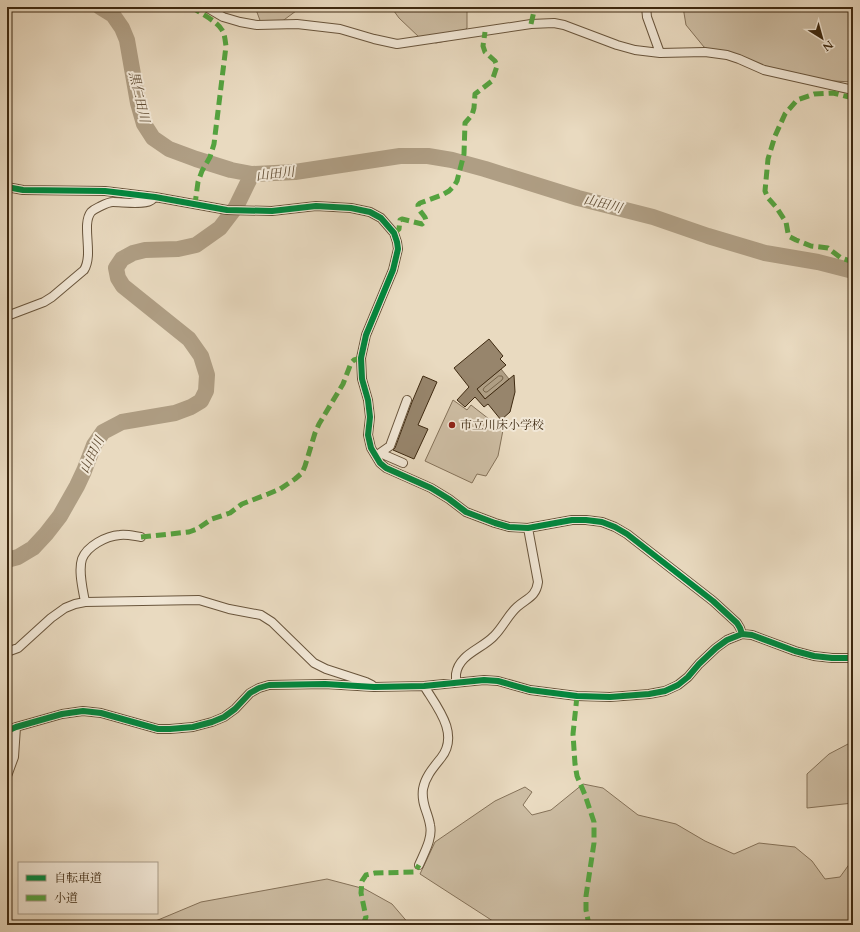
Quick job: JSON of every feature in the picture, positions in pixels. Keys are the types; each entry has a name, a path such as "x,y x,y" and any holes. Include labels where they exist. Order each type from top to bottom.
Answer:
{"street":[{"path":"206,7 223,17 240,22 256,25 296,24 340,29 397,44 531,24 554,23 564,25 617,45 635,50 660,53 705,52 727,55 764,70 853,90"},
{"path":"646,7 647,17 660,53"},
{"path":"7,187 23,190 105,191 155,197 227,210 243,211 272,211 316,206 351,208 370,212 381,218 394,233 398,250 393,270 366,335 361,358 362,380 368,400 370,417 368,435 371,448 378,455 403,463"},
{"path":"7,316 44,302 84,270 87,266 88,259 87,223 89,215 92,211 111,202 143,203 151,201 155,197"},
{"path":"378,455 390,446 407,400"},
{"path":"378,455 380,463 386,468 431,488 450,499 466,512 494,523 509,527 528,528 572,520 586,520 602,522 615,527 627,534 714,601 737,623 742,634"},
{"path":"456,683 458,667 463,659 493,638 517,607 535,593 538,582 528,528"},
{"path":"85,602 81,571 82,560 87,550 93,545 108,538 120,535 141,537"},
{"path":"7,652 18,648 51,618 65,608 74,604 85,602 199,600 229,609 261,615 272,622 314,663 326,669 372,684 374,687"},
{"path":"7,731 62,714 83,711 101,713 158,729 193,727 212,722 224,716 235,709 250,693 269,685 325,684 374,687 424,686 484,680 498,681 530,690 577,696 610,697 649,694 664,691 678,685 688,677 716,648 727,640 742,634 752,635 814,656 853,658"},
{"path":"419,865 429,842 430,833 430,825 422,797 423,788 430,771 444,754 448,746 445,722 424,686"},
{"path":"7,776 14,757 16,727"}],"shaded area":[{"path":"255,7 300,7 277,25 261,23"},
{"path":"391,7 467,7 467,28 455,39 436,43 420,38 399,18"},
{"path":"683,7 853,7 853,82 834,81 771,71 730,59 704,47 686,25"},
{"path":"453,400 467,410 471,405 503,430 498,456 486,476 477,474 472,483 425,461"},
{"path":"848,744 853,745 853,803 807,808 807,774 829,754"},
{"path":"583,784 603,788 638,815 676,824 705,841 734,854 759,843 795,847 812,861 825,879 840,877 853,859 853,925 499,925 420,874 435,842 495,801 525,787 532,792 523,805 532,815 551,810"},
{"path":"327,879 365,889 392,904 410,925 146,925 201,902"}],"water":[{"path":"501,369 509,379 485,399 477,389"}],"building":[{"path":"489,339 503,356 500,359 506,365 477,389 485,399 514,375 515,392 510,412 501,420 488,404 484,407 475,397 465,407 457,400 469,387 454,368"},
{"path":"423,376 437,382 418,425 428,429 414,459 393,450"}],"waterway":[{"name":"山田川","path":"100,7 113,15 122,28 127,40 138,103 144,124 153,138 169,149 196,159 231,170 252,174 295,172 400,156 428,156 452,160 578,198 653,217 708,236 765,253 818,262 853,271"},
{"name":"山田川","path":"7,560 18,557 33,548 60,516 77,486 94,445 103,432 122,422 175,413 191,407 201,401 206,391 207,375 201,356 189,339 123,286 118,278 116,268 122,259 133,253 145,250 178,249 196,245 220,228 236,207 252,174"}],"marked path":[{"path":"191,7 208,17 220,27 224,34 226,46 214,144 210,157 198,182 195,204"},
{"path":"531,24 535,7"},
{"path":"394,233 399,229 400,220 402,219 422,224 426,221 425,217 419,210 418,205 449,191 457,181 464,154 465,123 472,115 475,94 492,81 497,66 495,61 485,52 483,46 485,32"},
{"path":"853,98 833,93 814,94 797,100 785,114 775,136 768,159 765,191 768,198 786,222 790,237 811,246 828,248 841,258 853,262"},
{"path":"141,537 189,532 197,529 212,519 230,513 242,504 280,489 295,479 302,473 319,424 343,384 351,363 354,360 361,358"},
{"path":"577,696 573,734 575,764 577,776 594,822 594,843 586,896 586,910 589,925"},
{"path":"363,925 366,917 361,893 362,881 366,875 375,873 415,872 419,865"}],"cycle path":[{"path":"7,187 23,190 105,191 155,197 227,210 272,211 316,206 351,208 370,212 381,218 394,233 398,249 393,270 366,335 361,358 362,379 368,400 370,417 368,435 371,448 380,463 386,468 431,488 466,512 509,527 528,528 572,520 602,522 615,527 627,534 713,601 737,623 742,634"},
{"path":"7,731 62,714 83,711 101,713 158,729 193,727 224,717 235,709 250,693 269,685 325,684 374,687 424,686 484,680 498,681 530,690 577,696 610,697 649,694 665,691 678,685 688,677 716,648 727,640 742,634 752,635 795,651 814,656 853,658"}],"place":[{"name":"市立川床小学校","path":"452,425"}],"water label":[{"name":"黒仁田川","path":"139,97"}]}
